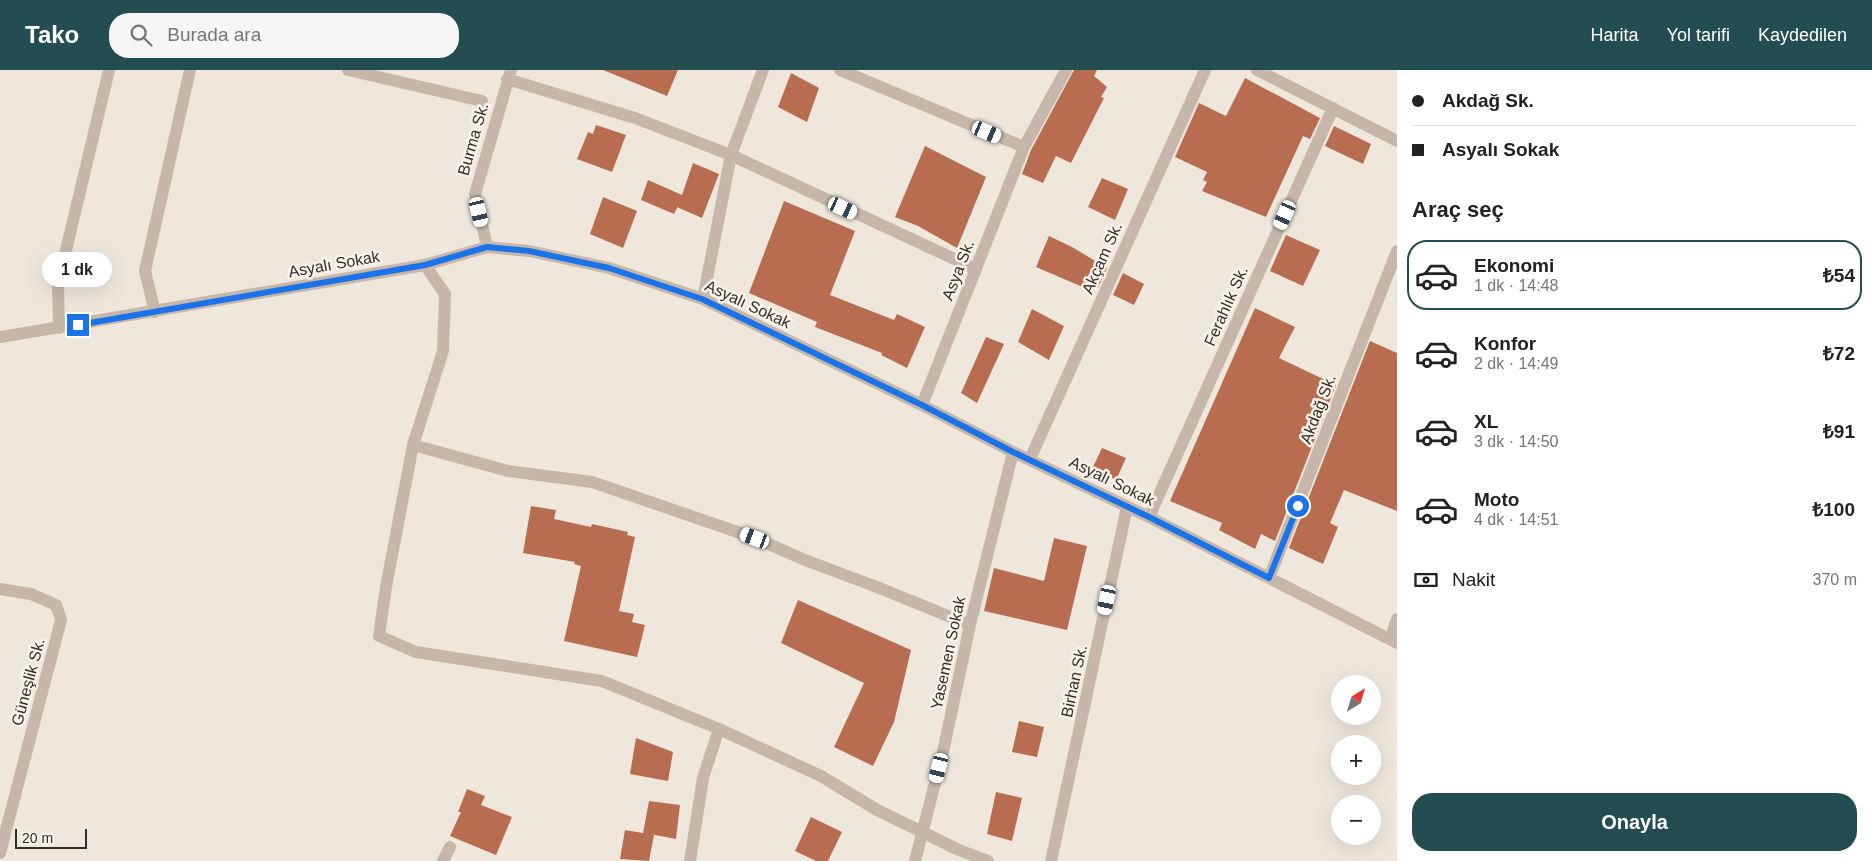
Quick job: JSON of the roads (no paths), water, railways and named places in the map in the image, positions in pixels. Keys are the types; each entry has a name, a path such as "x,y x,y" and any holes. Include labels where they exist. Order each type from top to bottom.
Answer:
{"street":[{"path":"59,328 58,284 109,70"},
{"path":"155,312 145,271 190,70"},
{"path":"348,70 482,101"},
{"path":"702,299 731,156 763,70"},
{"path":"840,70 1024,147 1066,70"},
{"name":"Akçam Sk.","path":"1030,459 1205,70"},
{"path":"1257,70 1397,141"},
{"path":"509,75 635,118 731,156 976,269"},
{"name":"Burma Sk.","path":"487,247 475,194 509,75"},
{"name":"Ferahlık Sk.","path":"1149,517 1333,108"},
{"name":"Asya Sk.","path":"922,405 1024,147"},
{"name":"Asyalı Sokak","path":"0,337 425,265 487,247 529,251 609,268 702,299 1149,517 1394,641"},
{"name":"Akdağ Sk.","path":"1269,578 1397,251"},
{"path":"425,265 445,294 443,351 413,445 386,587 379,636 416,652 602,681 719,729 821,776 877,810 959,850 988,861"},
{"path":"413,445 508,471 592,482 755,538 805,560 970,625"},
{"name":"Yasemen Sokak","path":"915,861 943,752 970,625 1013,452"},
{"name":"Birhan Sk.","path":"1052,861 1127,507"},
{"name":"Güneşlik Sk.","path":"0,589 31,594 56,605 61,620 0,853"},
{"path":"1394,641 1397,619"},
{"path":"690,861 703,778 719,729"},
{"path":"443,861 450,847"}]}
